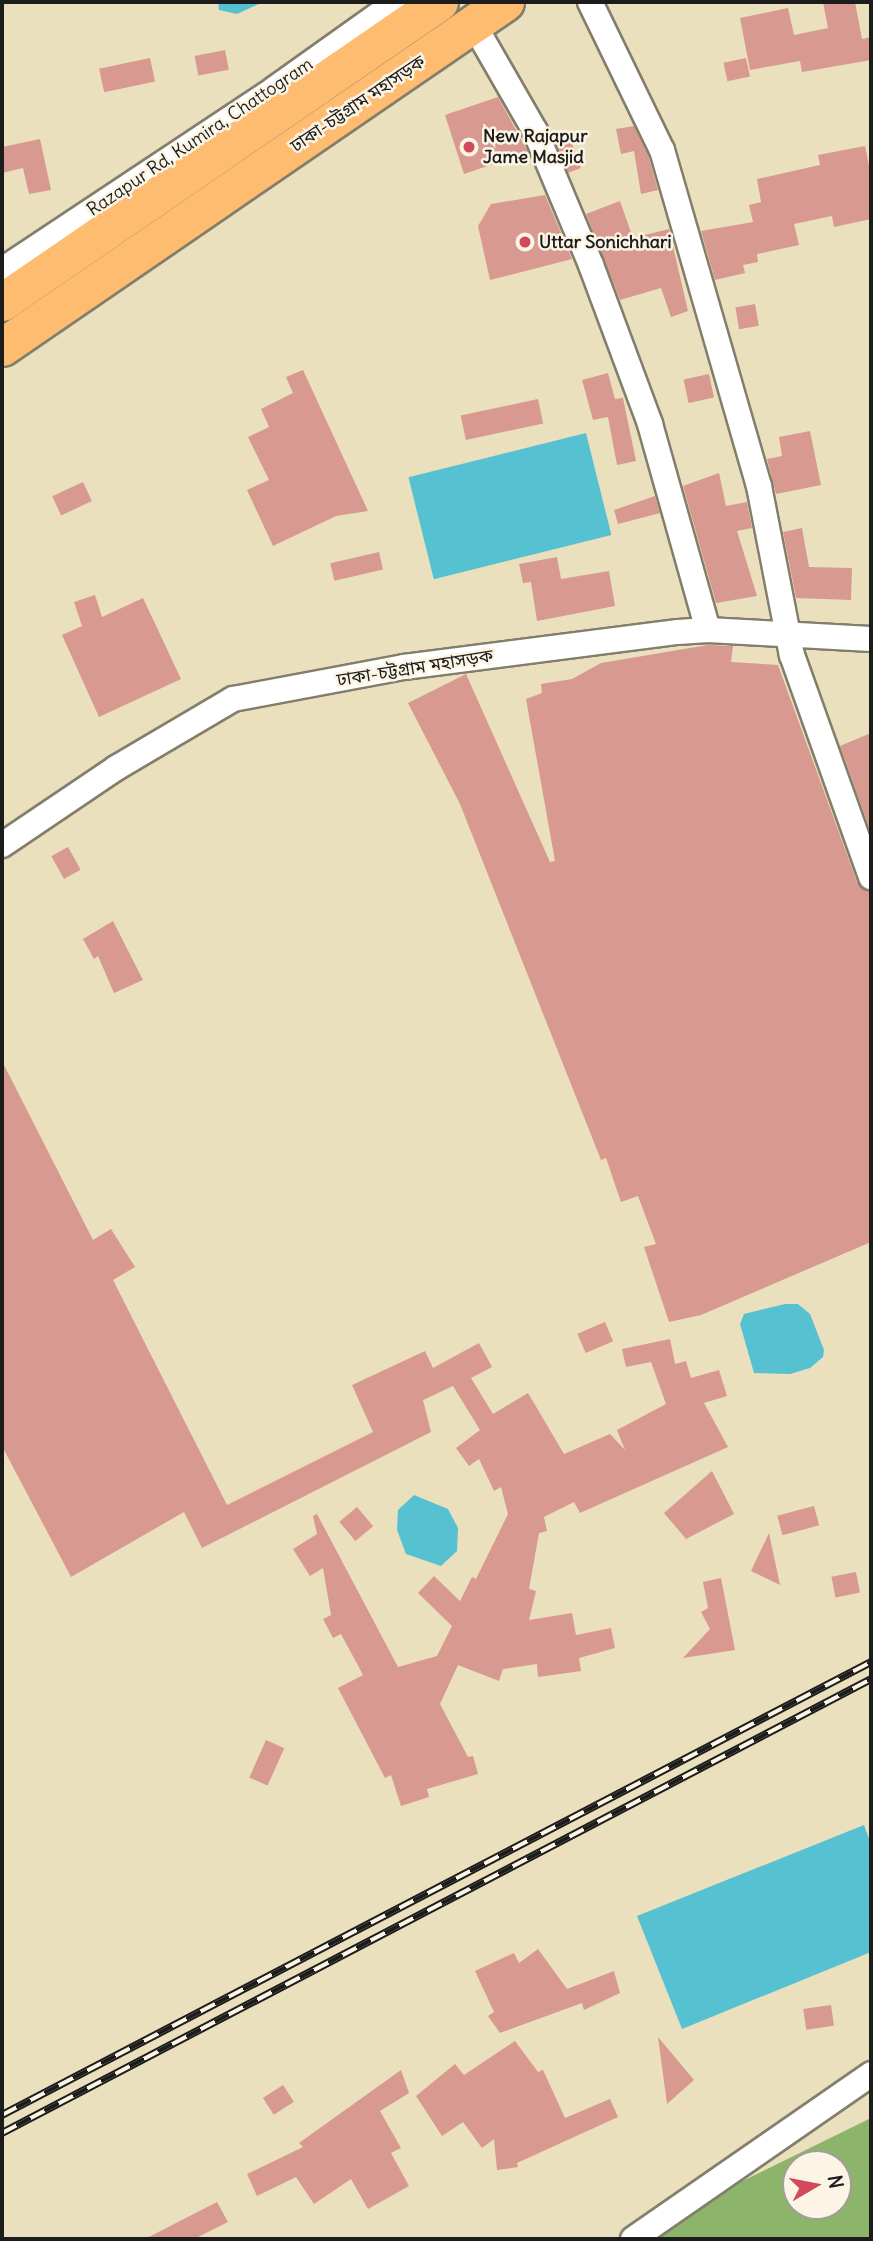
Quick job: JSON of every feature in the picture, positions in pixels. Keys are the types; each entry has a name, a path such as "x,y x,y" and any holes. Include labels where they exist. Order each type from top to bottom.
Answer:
{"highway":[{"path":"2,302 439,2"},
{"name":"ঢাকা-চট্টগ্রাম মহাসড়ক","path":"2,347 505,2"}],"street":[{"name":"Razapur Rd, Kumira, Chattogram","path":"2,270 274,89 396,2"},
{"path":"590,2 663,150 694,248 759,486 787,635 871,877"},
{"path":"474,25 536,131 591,265 650,424 708,629"},
{"name":"ঢাকা-চট্টগ্রাম মহাসড়ক","path":"2,845 116,768 233,698 404,667 708,629 871,639"},
{"path":"633,2239 871,2074"}],"green space":[{"path":"871,2118 871,2239 624,2239 782,2162 782,2220 852,2220 852,2150 806,2150"}],"water":[{"path":"218,2 263,2 237,14 219,10"},
{"path":"586,433 611,535 434,579 408,477"},
{"path":"785,1304 798,1304 810,1314 824,1350 823,1357 810,1368 790,1374 754,1373 740,1324 744,1314"},
{"path":"414,1495 448,1509 458,1528 457,1551 441,1566 406,1554 397,1530 398,1510"},
{"path":"864,1825 871,1844 871,1952 682,2029 637,1916"}],"building":[{"path":"823,2 855,2 862,39 871,37 871,60 802,72 800,61 750,70 740,18 788,8 794,35 828,28"},
{"path":"225,50 229,70 198,76 195,56"},
{"path":"150,58 155,81 104,92 99,69"},
{"path":"746,58 750,77 727,81 724,63"},
{"path":"498,97 528,152 464,174 445,115"},
{"path":"634,126 648,155 658,190 641,194 634,151 621,154 616,129"},
{"path":"570,138 581,168 567,173 556,143"},
{"path":"40,139 51,190 29,194 23,168 2,173 2,147"},
{"path":"865,146 871,175 871,219 834,227 832,216 794,224 799,245 757,254 758,262 743,265 745,273 715,280 701,231 753,222 749,205 761,202 757,179 820,165 818,155"},
{"name":"Uttar Sonichhari","path":"545,195 572,259 490,280 478,226 491,204"},
{"path":"620,201 633,238 669,229 688,311 671,317 661,288 620,300 586,214"},
{"path":"755,304 759,326 739,329 735,307"},
{"path":"303,370 368,511 336,516 273,546 247,490 269,480 248,437 269,427 261,409 293,393 286,377"},
{"path":"608,373 615,399 623,398 636,461 617,465 608,417 593,420 582,380"},
{"path":"709,374 714,397 689,403 684,379"},
{"path":"538,399 543,423 466,440 461,415"},
{"path":"810,431 821,485 776,494 767,459 782,456 779,437"},
{"path":"719,473 726,506 747,502 752,528 737,531 757,596 716,603 683,486"},
{"path":"83,482 92,501 61,515 52,496"},
{"path":"655,496 660,513 618,524 614,510"},
{"path":"802,528 809,567 852,568 851,600 796,598 783,532"},
{"path":"379,552 383,570 334,581 330,563"},
{"path":"557,557 561,579 609,571 615,606 537,621 531,582 523,583 519,564"},
{"path":"95,595 102,617 143,598 181,679 99,717 62,635 82,626 74,602"},
{"path":"708,645 733,646 731,662 778,665 857,882 871,891 871,1242 701,1315 669,1322 644,1247 656,1244 638,1196 621,1202 606,1158 601,1160 460,804 408,703 466,674 550,862 555,861 526,699 542,693 541,684 572,679 601,663"},
{"path":"871,733 871,833 840,746"},
{"path":"68,847 81,870 64,879 51,856"},
{"path":"113,921 143,980 114,993 98,956 94,959 83,939"},
{"path":"2,1061 93,1240 111,1229 135,1267 113,1280 227,1505 373,1432 352,1385 425,1351 433,1368 479,1343 492,1367 471,1378 493,1414 528,1393 564,1454 610,1434 625,1450 617,1430 666,1404 651,1362 626,1367 622,1349 670,1339 675,1364 686,1361 691,1378 719,1370 727,1396 704,1403 728,1447 580,1513 574,1502 544,1517 547,1531 539,1533 529,1589 536,1591 529,1620 572,1613 576,1635 611,1628 615,1648 579,1658 581,1671 538,1677 537,1664 503,1669 499,1681 458,1665 440,1704 468,1757 473,1756 478,1774 427,1789 429,1797 401,1806 391,1775 385,1778 338,1688 363,1675 341,1634 333,1638 323,1619 331,1615 323,1568 310,1576 293,1549 317,1534 313,1516 317,1514 398,1667 437,1656 452,1626 418,1593 434,1576 460,1601 472,1577 476,1579 508,1514 501,1487 494,1491 479,1459 469,1466 456,1448 480,1430 453,1386 423,1400 431,1432 202,1548 184,1512 71,1577 2,1446"},
{"path":"605,1322 613,1341 586,1353 577,1334"},
{"path":"712,1471 734,1514 686,1539 664,1513"},
{"path":"814,1506 819,1525 782,1535 777,1516"},
{"path":"357,1507 373,1526 355,1541 339,1522"},
{"path":"769,1533 780,1585 751,1571"},
{"path":"856,1572 860,1593 835,1597 831,1577"},
{"path":"721,1578 735,1650 683,1658 710,1629 701,1612 708,1608 703,1582"},
{"path":"266,1740 284,1748 268,1786 249,1777"},
{"path":"538,1949 567,1989 614,1971 620,1993 584,2010 582,2003 500,2033 488,2016 494,2012 475,1971 514,1953 519,1963"},
{"path":"831,2005 834,2026 806,2030 803,2009"},
{"path":"658,2037 694,2080 667,2104"},
{"path":"515,2041 538,2072 543,2070 565,2118 610,2099 618,2117 517,2163 518,2167 497,2170 494,2139 482,2148 463,2122 442,2136 416,2096 455,2064 464,2075"},
{"path":"401,2070 409,2093 380,2111 401,2148 391,2153 409,2186 368,2209 351,2179 314,2204 296,2177 257,2196 247,2174 303,2147 299,2143"},
{"path":"283,2085 294,2102 274,2115 263,2098"},
{"path":"217,2202 228,2222 194,2239 145,2239"}],"railway":[{"path":"2,2115 871,1662"},
{"path":"2,2133 871,1679"}],"place":[{"name":"New Rajapur Jame Masjid","path":"469,147"},
{"name":"Uttar Sonichhari","path":"525,242"}]}
